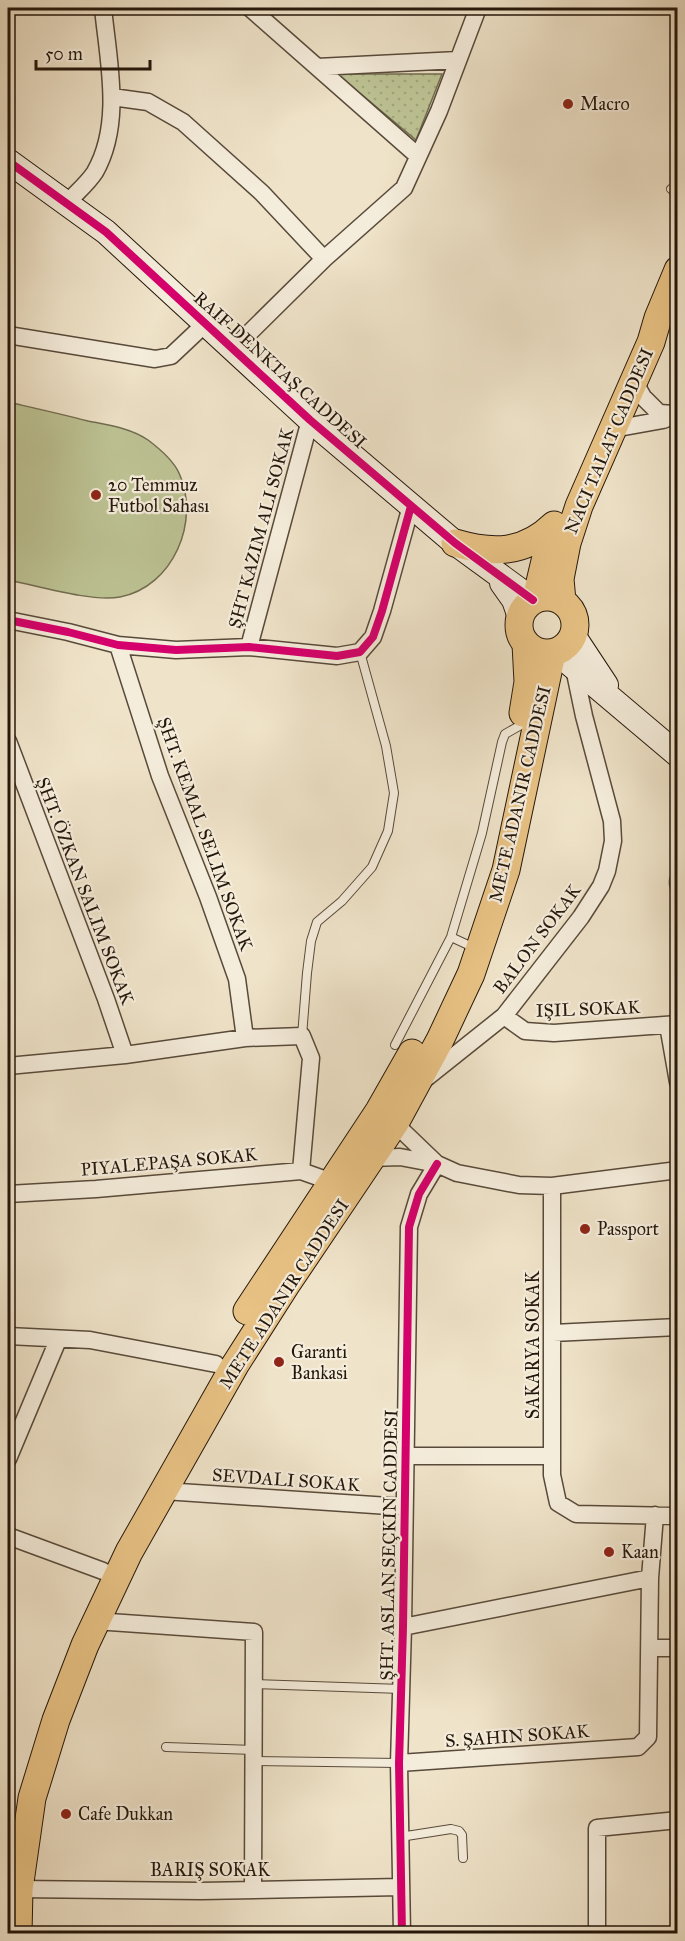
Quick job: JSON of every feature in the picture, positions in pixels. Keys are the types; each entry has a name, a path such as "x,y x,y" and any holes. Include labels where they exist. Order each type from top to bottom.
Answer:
{"main road":[{"name":"NACI TALAT CADDESI","path":"562,601 560,579 567,543 579,506 651,342 658,318 678,270"},
{"name":"NACI TALAT CADDESI","path":"530,605 554,525 568,488 631,361 658,318"},
{"path":"455,543 480,550 502,550 531,543 554,525"},
{"path":"8,1834 16,1800 54,1684 103,1571 142,1495 269,1275 333,1182 413,1089 440,1040 471,974 506,870 564,652 575,626 570,608 562,601 549,597 530,605 519,627 526,644 543,653 564,652"},
{"path":"18,1934 19,1888 32,1798 40,1766 69,1684 95,1622 129,1552 235,1365 371,1158 421,1038 452,977 458,940 502,819 528,682 526,644"}],"street":[{"path":"67,202 94,173 107,142 112,97 103,8"},
{"path":"250,8 418,156"},
{"path":"233,349 324,259 404,188 440,111 478,8"},
{"path":"317,67 458,60"},
{"path":"112,97 148,102 183,122 262,193 324,259"},
{"name":"RAIF DENKTAŞ CADDESI","path":"8,161 106,232 310,420 530,605"},
{"path":"8,335 155,359 171,356 205,324"},
{"path":"634,381 643,397 659,413 676,414"},
{"path":"613,429 663,420 676,414"},
{"path":"249,647 310,420"},
{"path":"8,620 118,645 176,650 249,647 337,656 360,652 373,637 411,506"},
{"name":"ŞHT. KEMAL SELIM SOKAK","path":"118,645 160,776 208,897 237,980 245,1038"},
{"path":"564,652 678,755"},
{"path":"564,652 617,702"},
{"name":"BALON SOKAK","path":"413,1089 504,1016 581,917 601,886 611,860 612,821 564,652"},
{"name":"ŞHT. ÖZKAN SALIM SOKAK","path":"8,741 125,1055"},
{"path":"504,1016 525,1031 554,1033 673,1024 678,1082"},
{"path":"8,1066 125,1055 245,1038 302,1036 311,1058 301,1171"},
{"path":"387,1117 437,1164"},
{"path":"371,1158 400,1157 437,1164 457,1173 519,1185 552,1186 678,1170"},
{"name":"ŞHT. ASLAN SEÇKIN CADDESI","path":"402,1934 399,1763 404,1627 410,1227 418,1194 437,1164"},
{"name":"PIYALEPAŞA SOKAK","path":"8,1194 96,1189 301,1171 333,1182"},
{"name":"SAKARYA SOKAK","path":"552,1186 552,1475 558,1503 576,1514 655,1515"},
{"path":"553,1333 678,1327"},
{"path":"8,1336 90,1340 216,1364"},
{"path":"8,1459 58,1340"},
{"path":"405,1456 552,1456"},
{"path":"164,1491 404,1508"},
{"path":"678,1516 655,1515 650,1578 650,1648 678,1648"},
{"path":"8,1536 103,1571"},
{"path":"404,1627 650,1578"},
{"path":"95,1622 254,1632 253,1890"},
{"name":"S. ŞAHIN SOKAK","path":"399,1763 638,1747 648,1737 650,1648"},
{"path":"597,1934 597,1828 678,1820"},
{"path":"19,1888 253,1890 400,1887"}],"lane":[{"path":"302,1036 308,962 317,922 342,901 372,867 388,831 394,794 386,746 360,652"},
{"path":"678,870 673,880 673,888 678,894"},
{"path":"395,1045 458,940"},
{"path":"254,1684 402,1689"},
{"path":"166,1747 254,1756 399,1763"},
{"path":"400,1837 451,1829 459,1831 462,1835 463,1857"}],"green space":[{"path":"337,74 442,74 416,140"},
{"name":"20 Temmuz Futbol Sahası","path":"8,402 127,430 148,440 170,459 179,473 185,492 187,511 178,549 168,566 155,580 139,591 108,598 64,593 8,580"}],"cycle path":[{"path":"8,161 106,232 310,420 455,543 533,600"},
{"path":"8,620 118,645 176,650 249,647 337,656 360,652 373,637 411,506"},
{"path":"402,1934 399,1763 409,1227 419,1194 437,1164"}],"place":[{"name":"Macro","path":"568,104"},
{"name":"20 Temmuz Futbol Sahası","path":"96,495"},
{"name":"Passport","path":"585,1229"},
{"name":"Garanti Bankasi","path":"279,1362"},
{"name":"Kaan","path":"609,1552"},
{"name":"Cafe Dukkan","path":"66,1814"}]}
